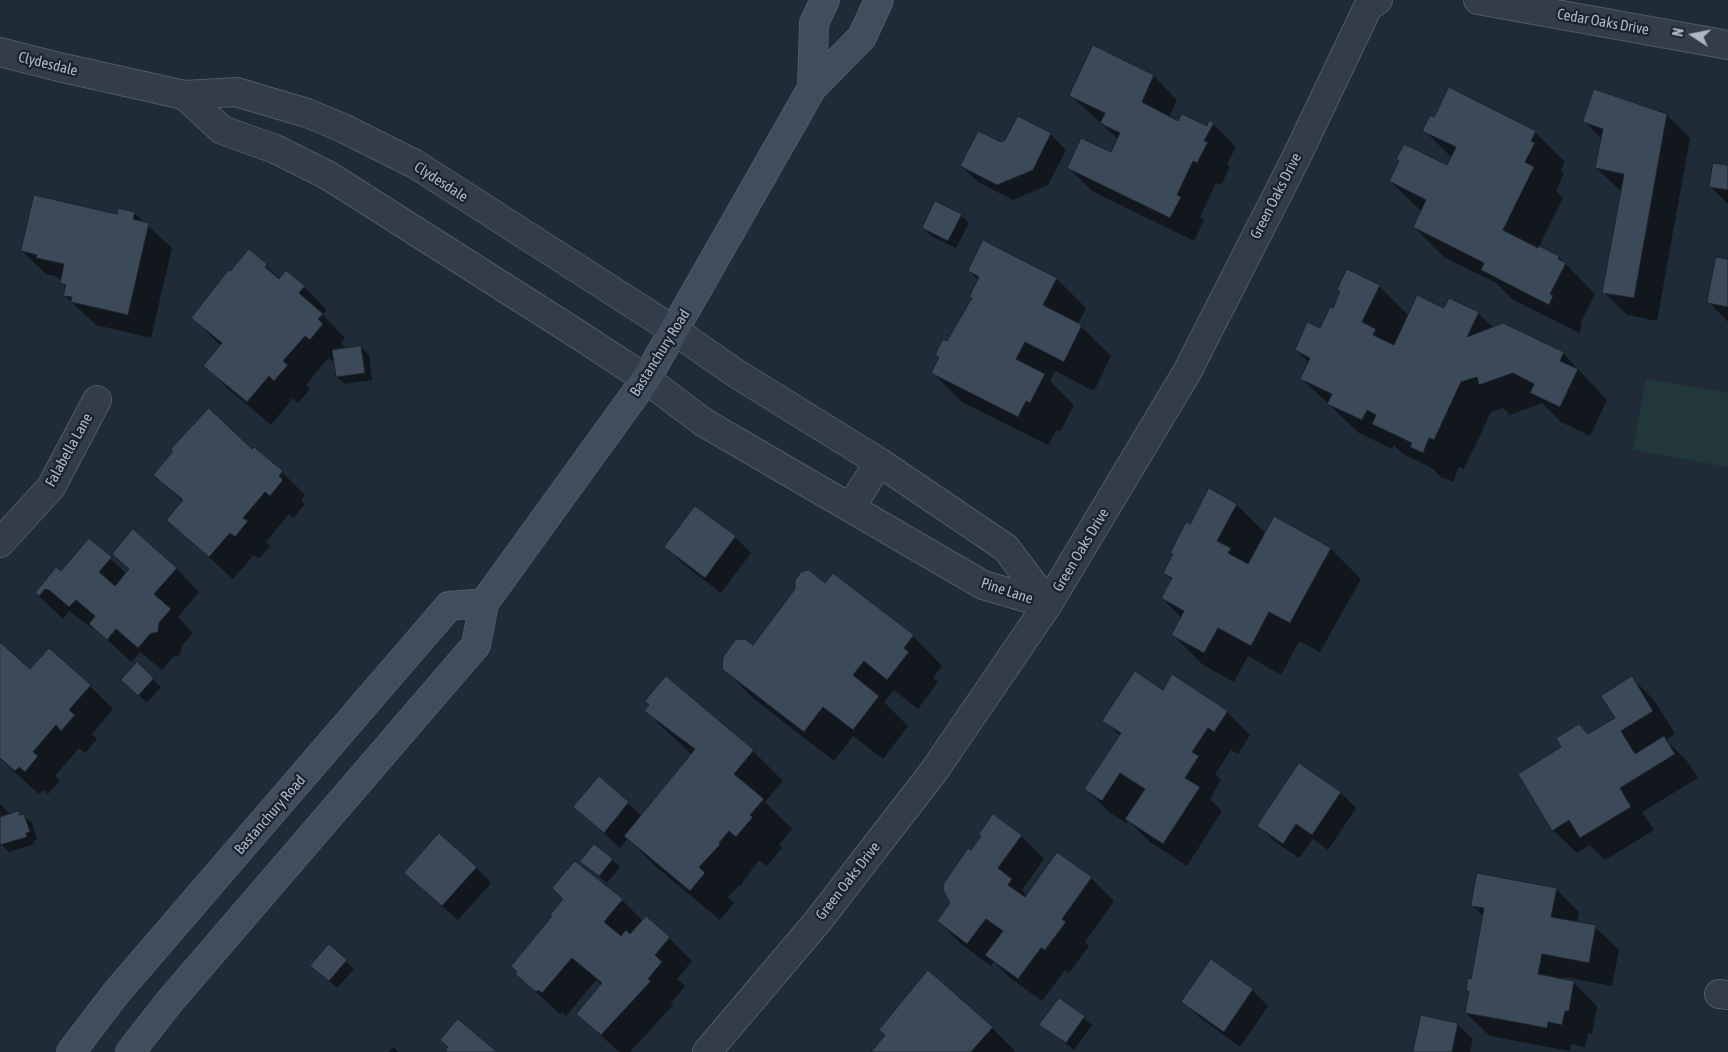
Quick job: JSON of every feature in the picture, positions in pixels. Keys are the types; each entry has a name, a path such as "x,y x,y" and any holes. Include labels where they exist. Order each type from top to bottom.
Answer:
{"main road":[{"name":"Bastanchury Road","path":"812,88 814,23 825,0"},
{"name":"Bastanchury Road","path":"130,1052 170,1001 476,645 484,603 646,379 812,88 862,37 880,0"},
{"name":"Bastanchury Road","path":"70,1052 116,993 449,606 484,603"}],"street":[{"name":"Green Oaks Drive","path":"707,1052 818,921 923,784 1048,604 1187,372 1295,160 1368,7 1378,0"},
{"name":"Cedar Oaks Drive","path":"1478,0 1728,45"},
{"name":"Clydesdale","path":"0,52 59,68 184,95 236,92 307,113 343,128 415,164 675,331"},
{"path":"184,95 222,130 276,149 328,176 646,379"},
{"name":"Pine Lane","path":"675,331 737,374 879,462 1006,548 1048,604"},
{"name":"Pine Lane","path":"646,379 703,422 983,585 1048,604"},
{"name":"Falabella Lane","path":"0,543 50,487 97,400"},
{"path":"851,507 879,462"}],"green space":[{"path":"1646,379 1728,393 1728,467 1633,450"}],"building":[{"path":"1093,45 1154,75 1142,102 1178,121 1182,114 1207,126 1209,120 1214,123 1204,141 1208,142 1197,163 1193,161 1177,195 1181,197 1170,218 1067,168 1081,138 1111,152 1120,133 1100,123 1105,113 1069,96"},
{"path":"1449,87 1536,131 1531,141 1535,143 1525,162 1534,167 1503,230 1538,248 1539,246 1559,256 1558,259 1566,263 1550,294 1553,296 1549,305 1481,270 1484,263 1413,227 1426,200 1389,181 1399,161 1396,159 1404,144 1447,165 1456,147 1422,131 1430,115 1434,117"},
{"path":"1594,89 1667,114 1634,298 1602,293 1624,174 1595,168 1603,129 1583,122"},
{"path":"1018,116 1051,133 1033,170 997,185 960,166 978,131 1001,142 1005,140"},
{"path":"1713,163 1728,165 1728,190 1709,187"},
{"path":"34,195 117,214 118,208 135,212 133,219 149,223 128,315 71,302 72,297 63,296 66,285 60,283 64,264 36,258 37,255 21,251"},
{"path":"935,201 962,214 948,241 922,228"},
{"path":"983,240 1057,278 1043,305 1082,325 1064,362 1025,342 1016,359 1045,374 1030,403 1026,401 1018,417 931,373 939,357 935,355 943,339 947,341 972,298 969,297 979,277 968,271"},
{"path":"249,249 267,264 265,267 279,279 286,270 305,286 299,293 323,314 318,319 323,324 310,340 305,336 283,361 288,365 274,381 269,376 247,402 203,366 222,343 191,318 229,269 230,271"},
{"path":"1716,257 1728,259 1728,307 1707,303"},
{"path":"1347,269 1380,285 1362,322 1376,329 1373,335 1394,345 1417,295 1444,308 1449,298 1479,312 1467,337 1503,323 1564,352 1560,361 1578,369 1560,407 1530,393 1534,384 1513,373 1479,385 1477,377 1461,382 1434,440 1429,438 1423,453 1410,447 1412,443 1372,424 1376,415 1367,410 1362,420 1327,404 1332,394 1300,379 1310,358 1295,350 1307,322 1320,328 1330,307 1333,308 1340,291 1337,290"},
{"path":"361,346 365,373 336,377 332,350"},
{"path":"209,408 252,449 254,447 283,471 279,476 283,480 270,496 265,492 243,518 248,521 235,537 230,533 209,557 166,520 183,500 153,475 173,451 171,449"},
{"path":"1209,488 1237,504 1217,541 1231,548 1228,553 1248,564 1274,516 1331,548 1290,623 1269,612 1251,646 1218,628 1204,653 1171,635 1184,611 1161,598 1172,578 1163,573 1173,554 1170,553 1186,522 1190,524"},
{"path":"695,506 736,536 705,578 664,547"},
{"path":"133,529 177,568 154,594 171,609 159,623 158,632 150,634 138,648 116,629 107,640 89,624 95,616 76,600 69,607 49,590 45,589 39,596 35,593 56,567 61,571 89,538 112,557 99,572 115,586 129,569 112,554"},
{"path":"809,570 825,583 833,573 914,635 904,648 909,652 887,680 864,661 853,675 879,696 853,730 823,707 804,732 722,669 723,657 735,640 745,639 753,645 795,589 795,580 801,572"},
{"path":"0,642 30,669 49,648 91,685 69,710 75,715 61,731 56,725 33,752 38,756 25,772 19,767 15,771 0,758"},
{"path":"137,662 154,678 138,696 121,680"},
{"path":"1135,671 1163,690 1172,674 1228,711 1214,732 1208,728 1192,752 1199,756 1185,778 1200,787 1163,844 1125,819 1145,789 1120,773 1102,801 1084,789 1121,733 1102,721"},
{"path":"666,676 754,750 734,774 764,799 750,815 753,817 736,837 729,831 719,843 720,845 699,867 705,873 690,891 624,836 695,749 644,711 649,705 645,701"},
{"path":"1632,676 1653,711 1621,731 1635,754 1664,736 1675,754 1620,788 1631,807 1580,838 1569,820 1552,831 1518,774 1561,747 1556,738 1579,724 1588,734 1615,718 1601,696"},
{"path":"1299,763 1341,792 1312,835 1296,824 1283,844 1257,826"},
{"path":"599,776 629,802 604,833 573,807"},
{"path":"19,811 20,815 24,814 30,832 26,833 27,837 0,845 0,817"},
{"path":"993,814 1022,835 998,868 1012,879 1008,885 1025,897 1057,852 1092,877 1062,919 1066,922 1045,950 1041,948 1018,979 985,955 1003,931 986,919 967,944 937,921 950,903 943,890 944,883 968,848 971,850 981,836 979,834"},
{"path":"439,833 477,867 442,906 404,873"},
{"path":"594,844 613,859 599,876 580,862"},
{"path":"575,861 623,899 604,922 621,936 626,930 630,934 646,916 670,937 655,955 662,962 648,979 651,981 601,1035 576,1014 602,983 572,958 542,993 538,990 536,992 515,974 517,972 511,966 552,916 550,915 563,899 552,888"},
{"path":"1477,873 1557,888 1551,917 1596,925 1589,963 1542,954 1538,974 1574,981 1569,1011 1565,1011 1562,1025 1548,1022 1547,1028 1465,1013 1469,991 1466,991 1468,978 1471,979 1484,908 1471,906"},
{"path":"329,944 347,960 329,981 310,966"},
{"path":"1211,959 1253,989 1224,1032 1181,1002"},
{"path":"928,970 993,1027 971,1052 871,1052 885,1035 879,1030"},
{"path":"1059,998 1085,1016 1066,1043 1039,1025"},
{"path":"1421,1015 1458,1023 1452,1052 1413,1052"},
{"path":"458,1019 497,1052 447,1052 445,1050 448,1047 440,1040"}]}
